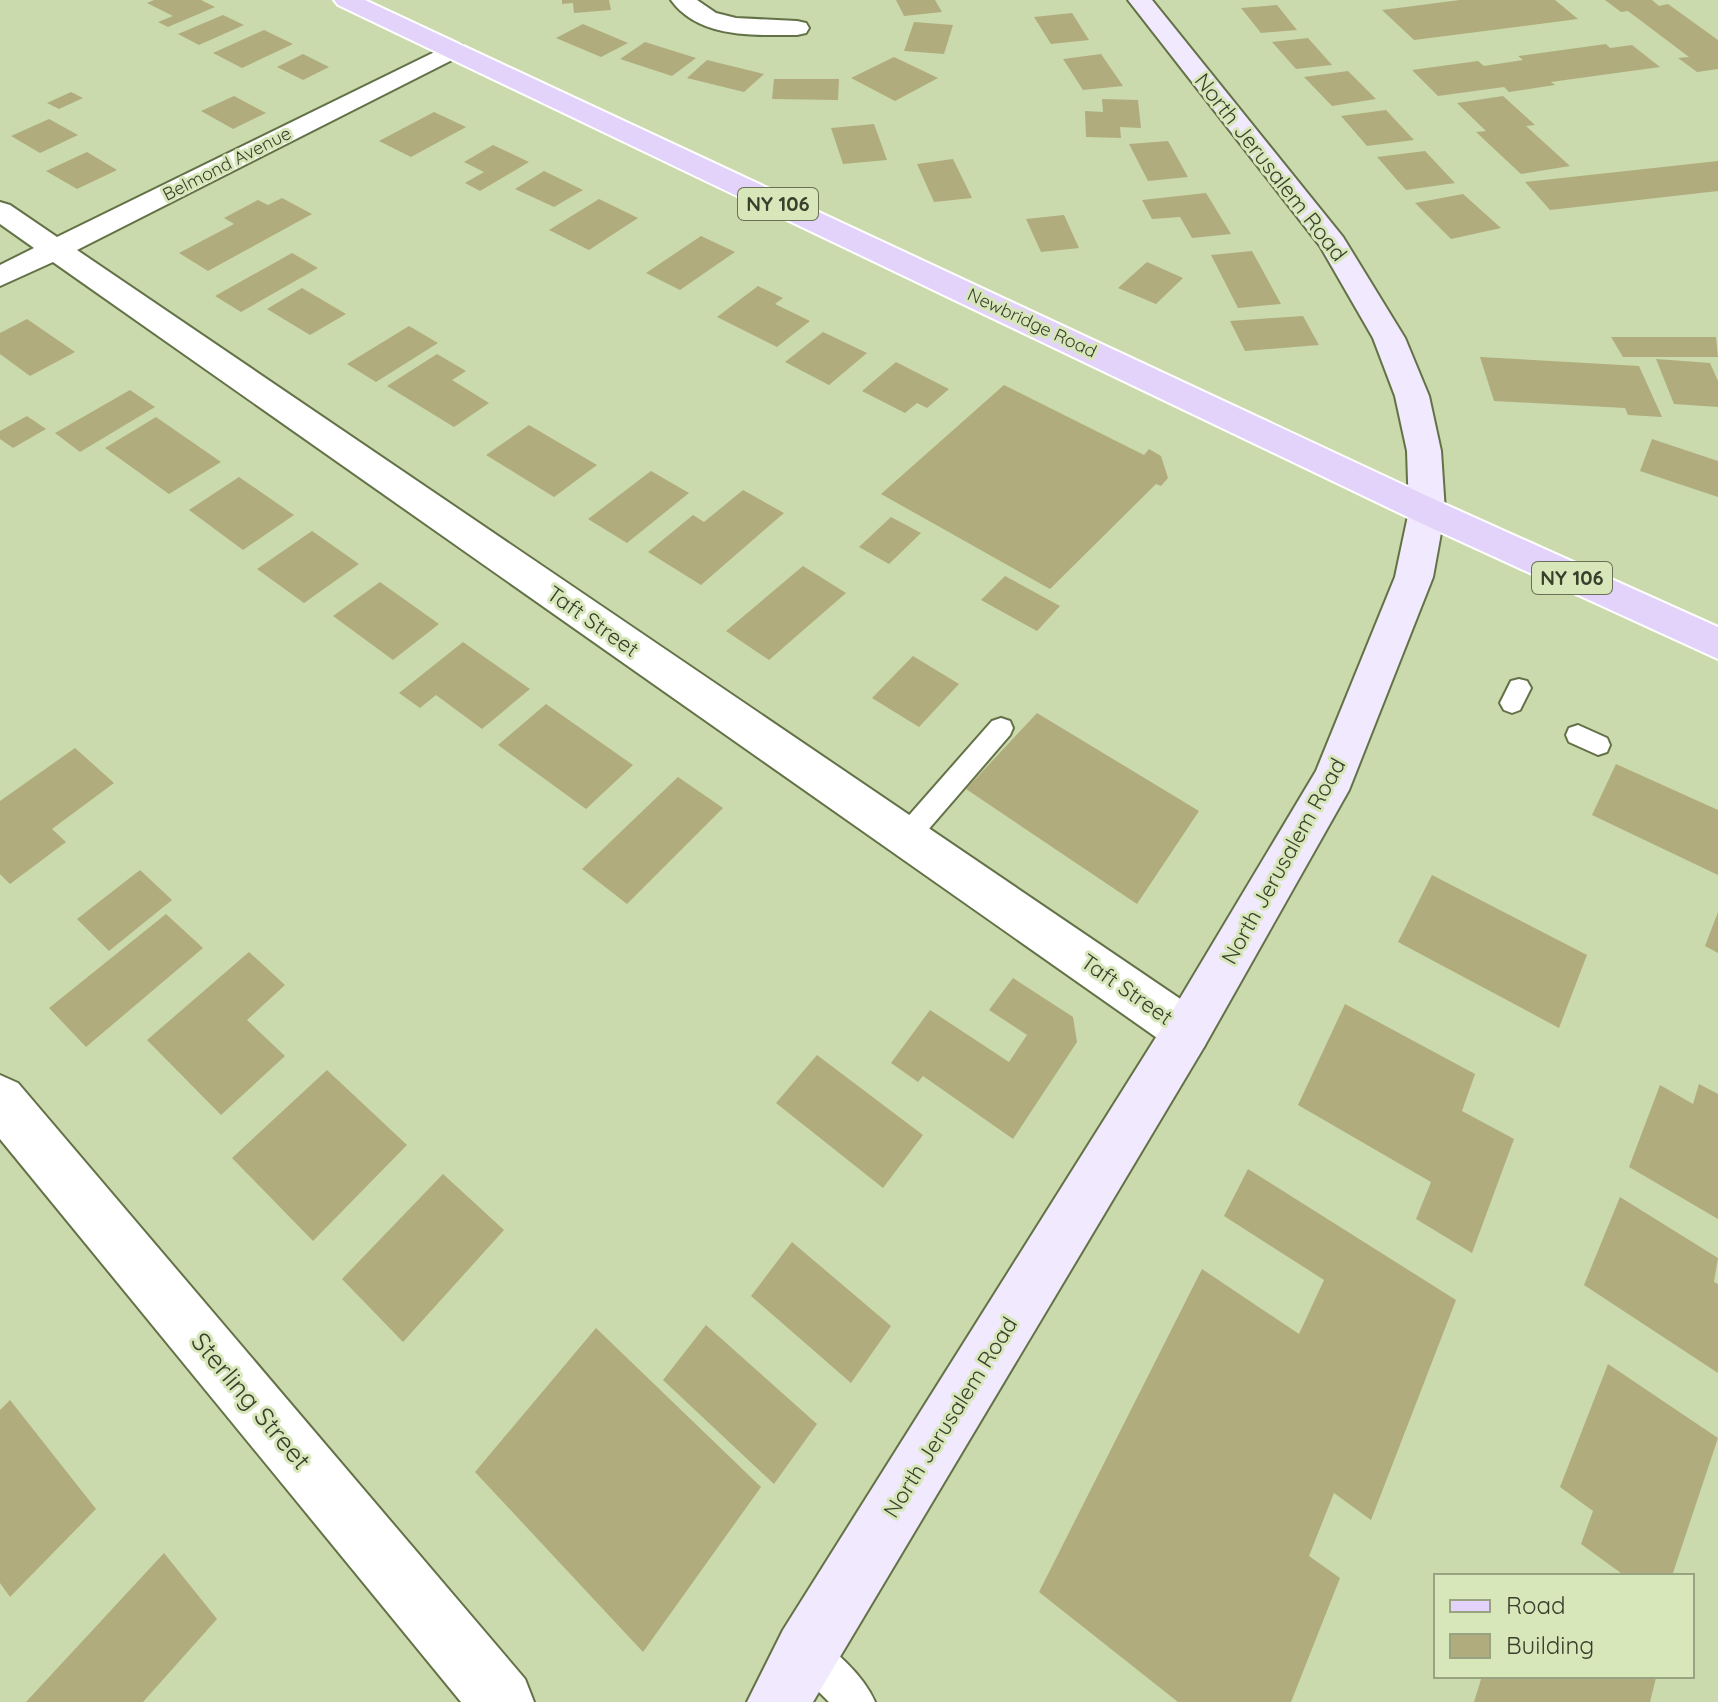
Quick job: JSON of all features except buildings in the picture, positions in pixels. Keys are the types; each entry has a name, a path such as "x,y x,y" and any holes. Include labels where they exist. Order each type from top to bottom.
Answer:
{"main road":[{"name":"Newbridge Road","path":"346,0 1427,511 1718,644"},
{"name":"North Jerusalem Road","path":"779,1702 805,1652 1187,1031 1334,778 1414,577 1427,511 1421,433 1397,356 1333,243 1140,0"}],"street":[{"path":"683,0 694,13 714,21 743,27 797,28"},
{"name":"Belmond Avenue","path":"0,277 453,50"},
{"name":"Taft Street","path":"0,211 1187,1031"},
{"name":"Sterling Street","path":"0,1100 502,1702"}],"lane":[{"path":"906,837 1001,728"},
{"path":"805,1652 856,1702"}]}
